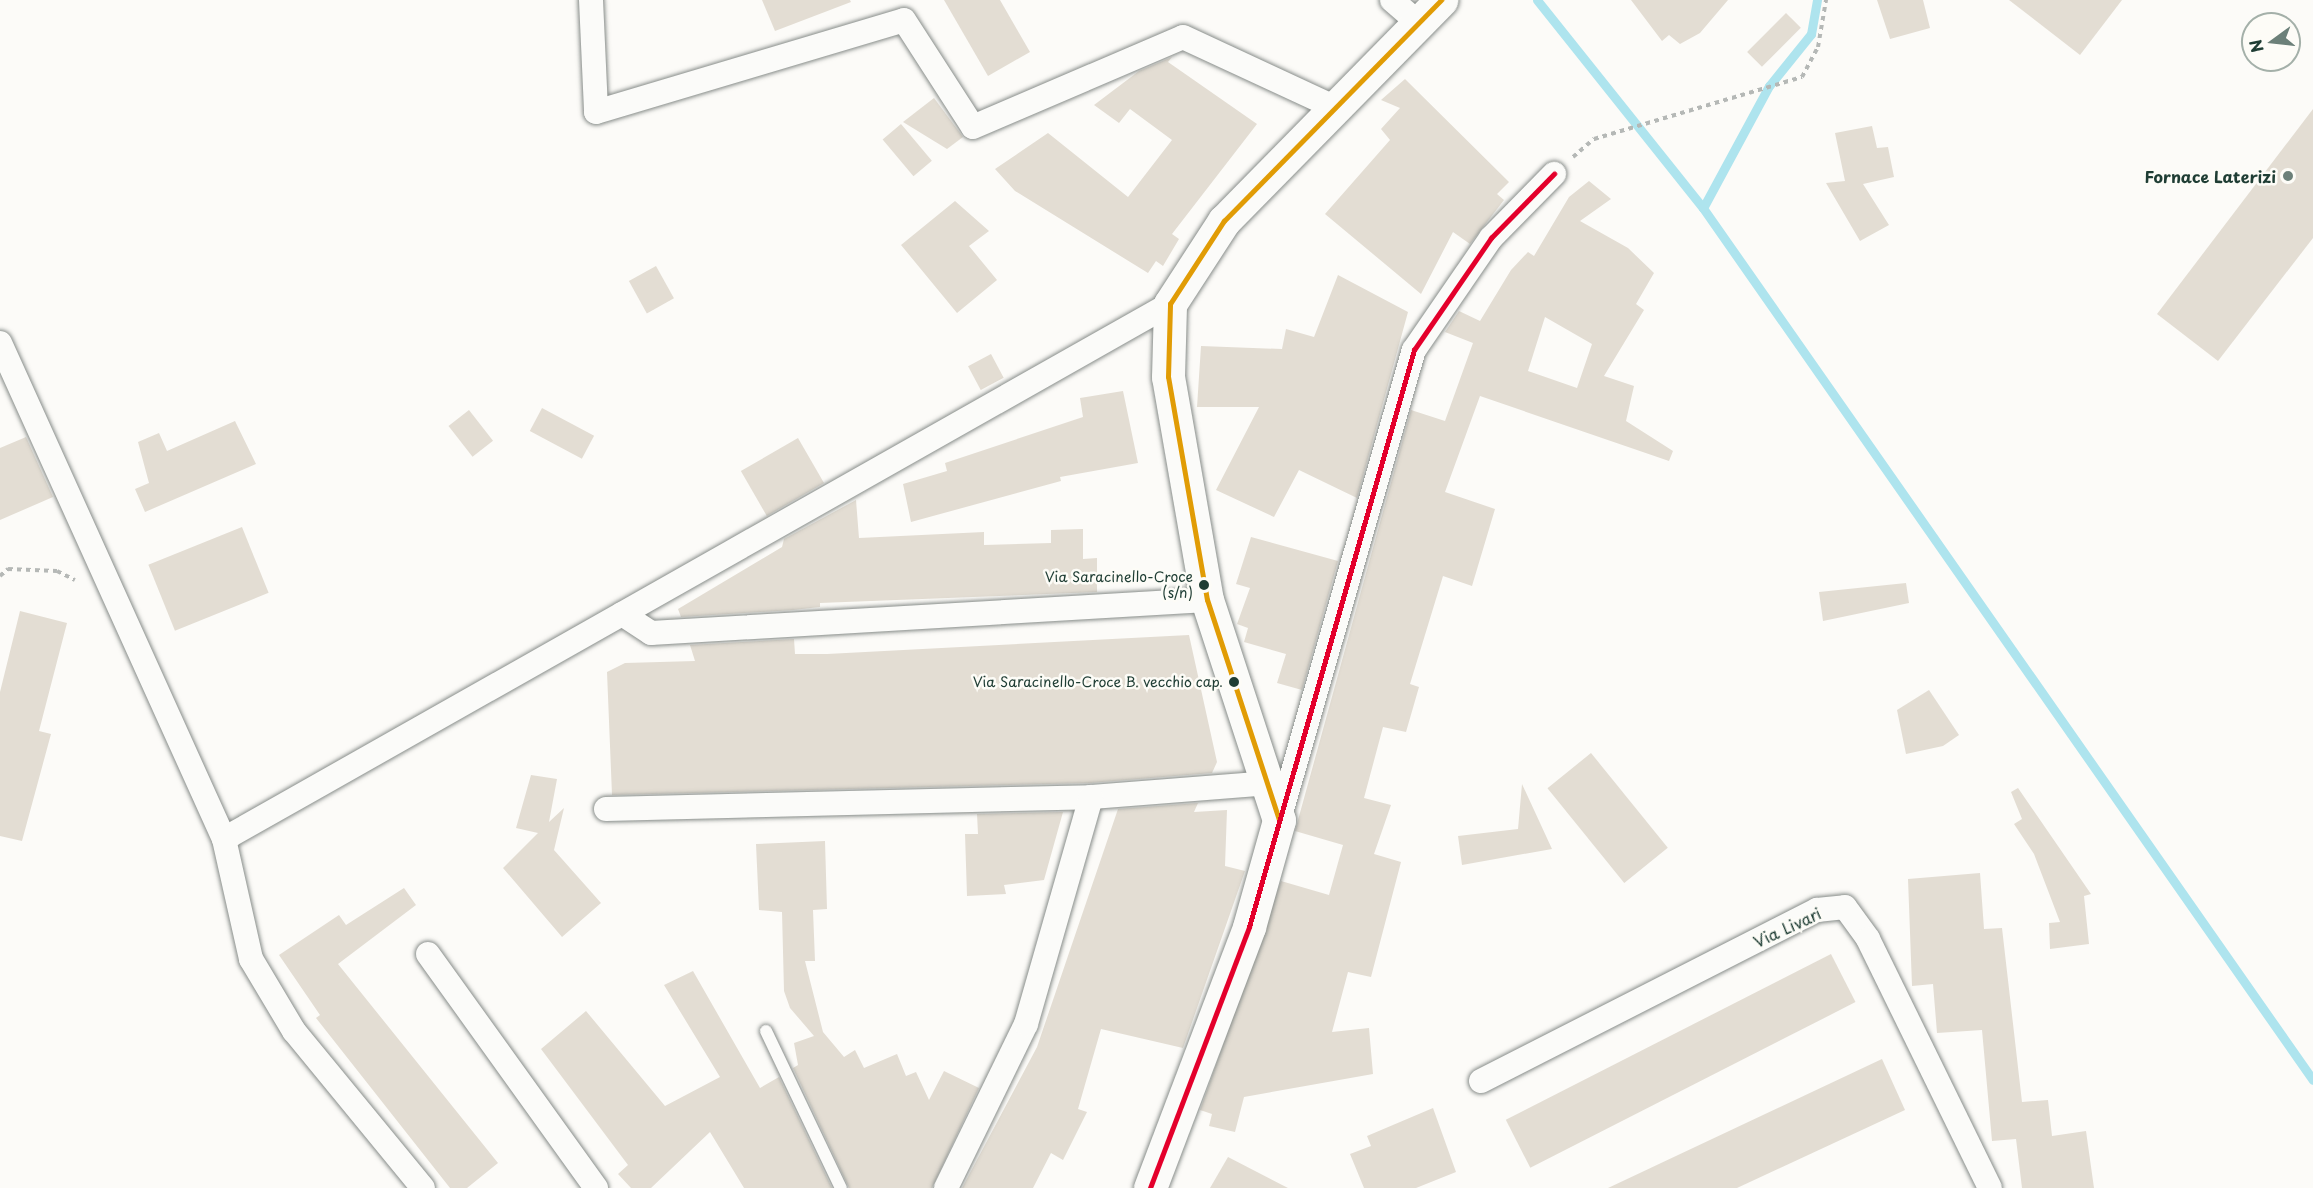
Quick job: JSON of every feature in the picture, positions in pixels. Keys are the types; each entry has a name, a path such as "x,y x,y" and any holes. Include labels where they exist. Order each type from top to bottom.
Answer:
{"street":[{"path":"591,0 596,112 904,20 973,127 1183,37 1334,107"},
{"path":"224,839 1170,304 1224,222 1430,10 1392,0"},
{"path":"1150,1188 1249,927 1414,350 1491,238 1554,174"},
{"path":"1170,304 1168,377 1207,600 1280,820"},
{"path":"0,343 224,839 251,959 294,1031 423,1188"},
{"path":"622,614 651,633 1207,600"},
{"path":"606,810 1091,797 1267,783"},
{"path":"946,1188 1026,1024 1091,797"},
{"name":"Via Livari","path":"1480,1081 1817,910 1845,908 1868,939 1990,1188"},
{"path":"428,954 596,1188"}],"lane":[{"path":"766,1031 841,1188"}],"path":[{"path":"1554,174 1594,139 1802,77 1818,47 1826,0"},
{"path":"0,576 8,569 57,571 117,599"}],"building":[{"path":"762,0 850,0 851,2 775,31"},
{"path":"944,0 1000,0 1030,52 988,76"},
{"path":"1631,0 1728,0 1700,33 1680,44 1669,35 1662,41"},
{"path":"1877,0 1923,0 1930,28 1890,39"},
{"path":"2009,0 2122,0 2080,55"},
{"path":"1786,13 1801,28 1762,67 1747,52"},
{"path":"1172,57 1168,62 1257,124 1172,234 1179,239 1163,266 1156,261 1148,273 1015,191 995,169 1048,133 1128,197 1172,140 1130,109 1119,123 1094,105 1139,71"},
{"path":"1405,79 1509,182 1497,194 1504,200 1470,244 1453,232 1421,294 1325,214 1390,140 1381,129 1400,108 1381,100"},
{"path":"934,98 963,137 947,149 903,122"},
{"name":"Fornace Laterizi","path":"2313,109 2313,238 2218,361 2157,314"},
{"path":"901,124 932,161 913,176 883,139"},
{"path":"1872,126 1877,148 1888,147 1894,177 1863,184 1889,225 1860,241 1826,183 1845,181 1835,133"},
{"path":"1589,181 1611,199 1580,221 1628,248 1654,273 1636,304 1644,310 1604,376 1634,386 1626,421 1673,451 1669,461 1480,396 1445,492 1495,509 1472,586 1443,576 1410,684 1419,687 1406,732 1383,727 1364,798 1391,805 1374,854 1401,862 1371,977 1348,972 1332,1032 1369,1028 1373,1074 1244,1097 1235,1132 1209,1126 1212,1114 1200,1110 1281,881 1329,895 1343,845 1295,831 1411,410 1445,421 1473,343 1445,332 1459,311 1480,321 1511,270 1528,252 1534,256 1569,197","holes":["1545,317 1592,344 1577,388 1528,371"]},
{"path":"955,201 989,231 969,246 997,280 957,313 901,245"},
{"path":"656,266 674,298 647,313 629,281"},
{"path":"1338,275 1408,312 1357,498 1299,470 1274,517 1216,490 1259,407 1197,407 1201,346 1282,349 1286,329 1314,337"},
{"path":"991,354 1004,378 981,390 968,366"},
{"path":"1123,391 1138,463 1060,477 1061,481 911,522 903,484 947,471 945,463 1083,417 1080,398"},
{"path":"542,408 594,436 582,459 530,431"},
{"path":"469,410 493,441 473,457 449,426"},
{"path":"235,421 256,464 145,512 135,489 149,483 138,442 159,433 167,451"},
{"path":"26,437 53,497 0,520 0,448"},
{"path":"798,438 824,483 767,516 741,471"},
{"path":"856,500 859,538 984,532 984,545 1051,543 1051,530 1083,529 1083,559 1097,558 1097,592 820,603 820,607 793,610 681,617 678,609 782,547 784,539"},
{"path":"242,527 269,593 175,631 148,565"},
{"path":"1251,537 1338,561 1302,690 1277,683 1286,654 1244,642 1248,628 1237,624 1250,588 1236,584"},
{"path":"1906,583 1909,603 1823,621 1819,592"},
{"path":"20,611 67,623 39,731 51,734 22,841 0,836 0,692"},
{"path":"1189,635 1217,762 1212,773 1090,783 612,795 607,672 625,663 695,661 690,645 794,639 795,654 827,654"},
{"path":"1929,690 1959,735 1943,746 1906,754 1897,710"},
{"path":"1591,753 1668,848 1624,883 1547,788"},
{"path":"531,775 557,779 549,822 564,808 554,850 601,903 562,937 503,868 538,833 516,828"},
{"path":"1522,784 1552,849 1462,865 1458,836 1518,829"},
{"path":"2018,788 2091,894 2084,896 2089,944 2050,949 2049,923 2060,922 2034,854 2014,824 2022,819 2011,792"},
{"path":"1198,803 1194,812 1227,810 1225,866 1245,871 1183,1048 1101,1029 1078,1109 1087,1112 1063,1160 1051,1153 1033,1188 962,1188 1037,1047 1118,809"},
{"path":"1063,812 1044,880 1004,885 1006,894 967,896 965,834 978,834 977,814"},
{"path":"825,841 827,909 813,910 815,961 805,961 823,1032 844,1057 855,1050 864,1068 897,1054 906,1076 916,1072 929,1100 944,1071 979,1088 932,1188 849,1188 793,1068 798,1065 794,1043 814,1036 790,1008 784,991 782,912 759,910 756,844"},
{"path":"1980,873 1984,929 2002,928 2022,1102 2048,1100 2052,1136 2086,1131 2094,1188 2022,1188 2016,1139 1992,1141 1982,1030 1937,1033 1933,984 1912,986 1908,879"},
{"path":"404,888 416,905 338,964 498,1163 467,1188 450,1188 316,1018 320,1015 279,955 339,915 346,925"},
{"path":"1831,954 1856,1002 1530,1168 1506,1120"},
{"path":"693,971 760,1088 779,1077 832,1188 744,1188 710,1132 651,1188 631,1188 618,1174 628,1165 541,1049 586,1011 665,1106 720,1077 664,985"},
{"path":"1882,1059 1905,1110 1737,1188 1608,1188"},
{"path":"1433,1108 1456,1172 1416,1188 1364,1188 1350,1154 1371,1146 1367,1136"},
{"path":"1228,1157 1288,1188 1210,1188"}],"waterway":[{"path":"1537,0 1703,208 2313,1080"},
{"path":"1703,208 1769,86 1811,34 1817,0"}],"transit line":[{"path":"1279,820 1207,600 1168,377 1170,304 1224,221 1441,0"},
{"path":"1150,1188 1249,927 1414,350 1491,238 1554,174"}],"place":[{"name":"Fornace Laterizi","path":"2288,176"},
{"name":"Via Saracinello-Croce (s/n)","path":"1204,585"},
{"name":"Via Saracinello-Croce B. vecchio cap.","path":"1234,682"}]}
